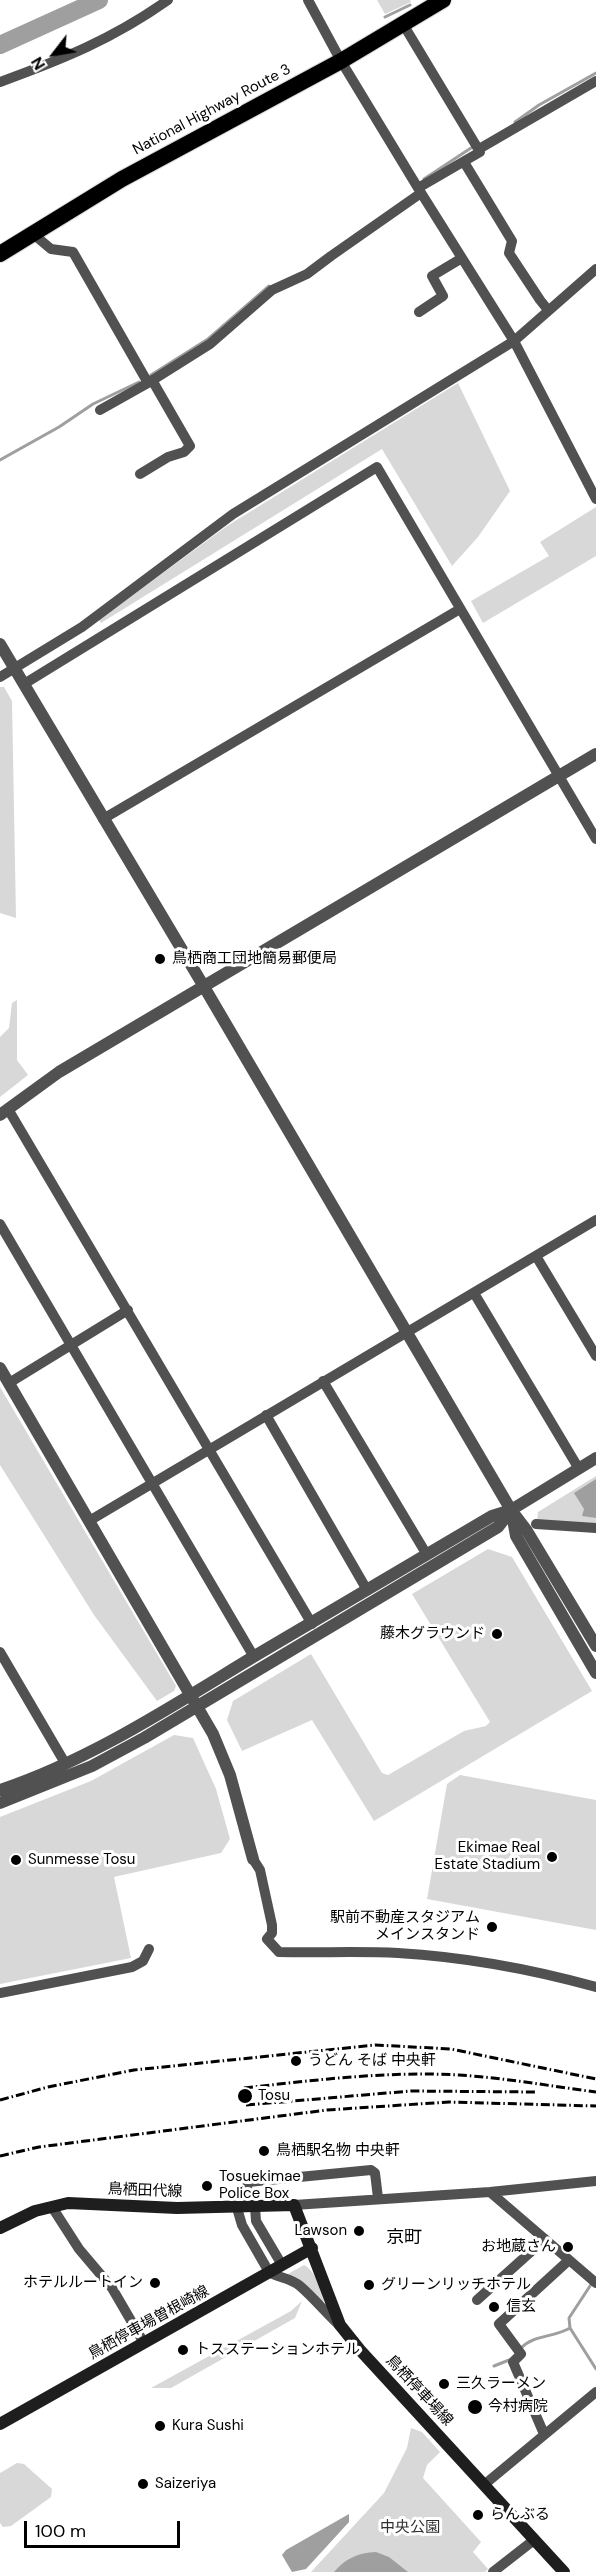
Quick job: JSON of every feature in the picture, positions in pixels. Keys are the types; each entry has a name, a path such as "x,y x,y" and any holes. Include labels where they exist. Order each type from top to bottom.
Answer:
{"highway":[{"name":"National Highway Route 3","path":"0,254 122,179 341,61 443,0"}],"main road":[{"name":"鳥栖田代線","path":"0,2228 35,2211 68,2203 245,2207 294,2205"},
{"name":"鳥栖停車場線","path":"294,2205 340,2325 360,2350 564,2572"},
{"name":"鳥栖停車場曽根崎線","path":"0,2424 312,2248"}],"street":[{"path":"0,82 81,52 139,20 168,0"},
{"path":"308,0 341,61 514,341 596,499"},
{"path":"403,24 479,149"},
{"path":"100,410 210,344 272,290 318,268 420,190 480,152 479,149 596,81"},
{"path":"464,162 512,241 509,253 548,310"},
{"path":"32,233 51,249 73,252 190,446 184,452 168,457 140,474"},
{"path":"419,312 443,296 432,276 462,258"},
{"path":"0,677 82,627 233,514 514,341 596,270"},
{"path":"24,684 377,467 596,839"},
{"path":"103,819 460,609"},
{"path":"0,644 511,1510 527,1531 596,1647"},
{"path":"312,1624 128,1310 4,1112 59,1072 596,754"},
{"path":"89,1521 596,1220"},
{"path":"0,1224 254,1657"},
{"path":"536,1256 596,1356"},
{"path":"474,1293 579,1469"},
{"path":"9,1383 128,1310"},
{"path":"0,1368 213,1734 230,1775 253,1859 260,1870 272,1925 272,1933 267,1938 279,1952 397,1953 465,1959 534,1970 596,1987"},
{"path":"323,1381 427,1555"},
{"path":"266,1415 367,1590"},
{"path":"0,1803 92,1766 144,1738 254,1657 492,1516 511,1510 596,1458"},
{"path":"511,1510 516,1536 596,1673"},
{"path":"0,1790 65,1763 194,1700 498,1527 511,1510"},
{"path":"536,1524 596,1528"},
{"path":"0,1652 65,1763"},
{"path":"0,1993 132,1967 142,1960 149,1949"},
{"path":"340,2325 301,2286 269,2272 242,2225 248,2182 371,2170 375,2173 378,2198"},
{"path":"294,2205 490,2192 596,2181"},
{"path":"490,2192 594,2281"},
{"path":"52,2206 79,2249 112,2288 144,2343"},
{"path":"245,2207 282,2265"},
{"path":"477,2300 545,2238"},
{"path":"544,2434 513,2362 519,2352 499,2324 569,2260"},
{"path":"485,2484 596,2392"},
{"path":"494,2572 534,2540"}],"green space":[{"path":"377,0 410,0 411,2 385,14"},
{"path":"458,383 510,491 478,537 452,566 382,449 101,623 99,620 227,526"},
{"path":"596,507 596,556 483,623 471,601 549,556 540,542"},
{"path":"0,687 4,687 12,701 16,918 0,913"},
{"path":"17,1000 17,1060 28,1075 0,1097 0,1037 9,1028 12,1003"},
{"path":"0,1387 176,1686 174,1691 157,1701 94,1615 0,1465"},
{"path":"596,1476 596,1525 537,1520 538,1512"},
{"path":"488,1549 512,1557 592,1691 374,1821 312,1720 242,1751 227,1720 233,1701 311,1654 382,1773 388,1775 464,1731 486,1726 490,1722 412,1594"},
{"path":"174,1735 193,1738 216,1789 230,1839 221,1853 114,1877 131,1958 0,1984 0,1817 91,1781"},
{"path":"460,1775 596,1800 596,1930 427,1899 447,1784"},
{"path":"304,2265 317,2281 324,2301 321,2303 288,2274"},
{"path":"302,2301 295,2318 171,2388 151,2388 291,2311"},
{"name":"中央公園","path":"411,2428 422,2432 440,2452 427,2465 423,2478 481,2542 473,2552 488,2569 485,2572 311,2572 384,2493 407,2448"},
{"path":"17,2463 24,2464 52,2489 51,2497 11,2526 3,2527 0,2523 0,2473"}],"shaded area":[{"path":"596,1479 596,1518 582,1516 584,1509 574,1493"},
{"path":"349,2514 349,2522 306,2569 292,2572 282,2555 286,2550"},
{"path":"376,2552 389,2557 408,2572 334,2572 353,2557"}],"waterway":[{"path":"0,45 99,0"},
{"path":"385,17 410,5"},
{"path":"515,122 539,105 596,73"},
{"path":"424,179 471,148"},
{"path":"151,375 208,339 269,286"},
{"path":"0,460 59,427 93,404 139,382"},
{"path":"592,2283 569,2318 570,2328 596,2369"},
{"path":"520,2349 537,2338 570,2328"},
{"path":"494,2366 509,2360"}],"railway":[{"path":"0,2100 48,2087 134,2070 375,2045 451,2049 596,2079"},
{"path":"244,2088 352,2077 432,2074 493,2078 596,2092"},
{"path":"246,2105 411,2091 537,2092"},
{"path":"0,2156 39,2147 327,2110 449,2102 596,2106"}],"place":[{"name":"鳥栖商工団地簡易郵便局","path":"160,959"},
{"name":"藤木グラウンド","path":"497,1634"},
{"name":"Ekimae Real Estate Stadium","path":"552,1857"},
{"name":"Sunmesse Tosu","path":"16,1860"},
{"name":"駅前不動産スタジアム メインスタンド","path":"492,1927"},
{"name":"うどん そば 中央軒","path":"296,2061"},
{"name":"Tosu","path":"245,2096"},
{"name":"鳥栖駅名物 中央軒","path":"264,2151"},
{"name":"Tosuekimae Police Box","path":"207,2186"},
{"name":"Lawson","path":"359,2231"},
{"name":"お地蔵さん","path":"568,2247"},
{"name":"ホテルルートイン","path":"155,2283"},
{"name":"グリーンリッチホテル","path":"369,2285"},
{"name":"信玄","path":"494,2307"},
{"name":"トスステーションホテル","path":"183,2350"},
{"name":"三久ラーメン","path":"444,2384"},
{"name":"今村病院","path":"475,2407"},
{"name":"Kura Sushi","path":"160,2426"},
{"name":"Saizeriya","path":"143,2484"},
{"name":"らんぶる","path":"478,2515"}],"district":[{"name":"京町","path":"404,2238"}]}
